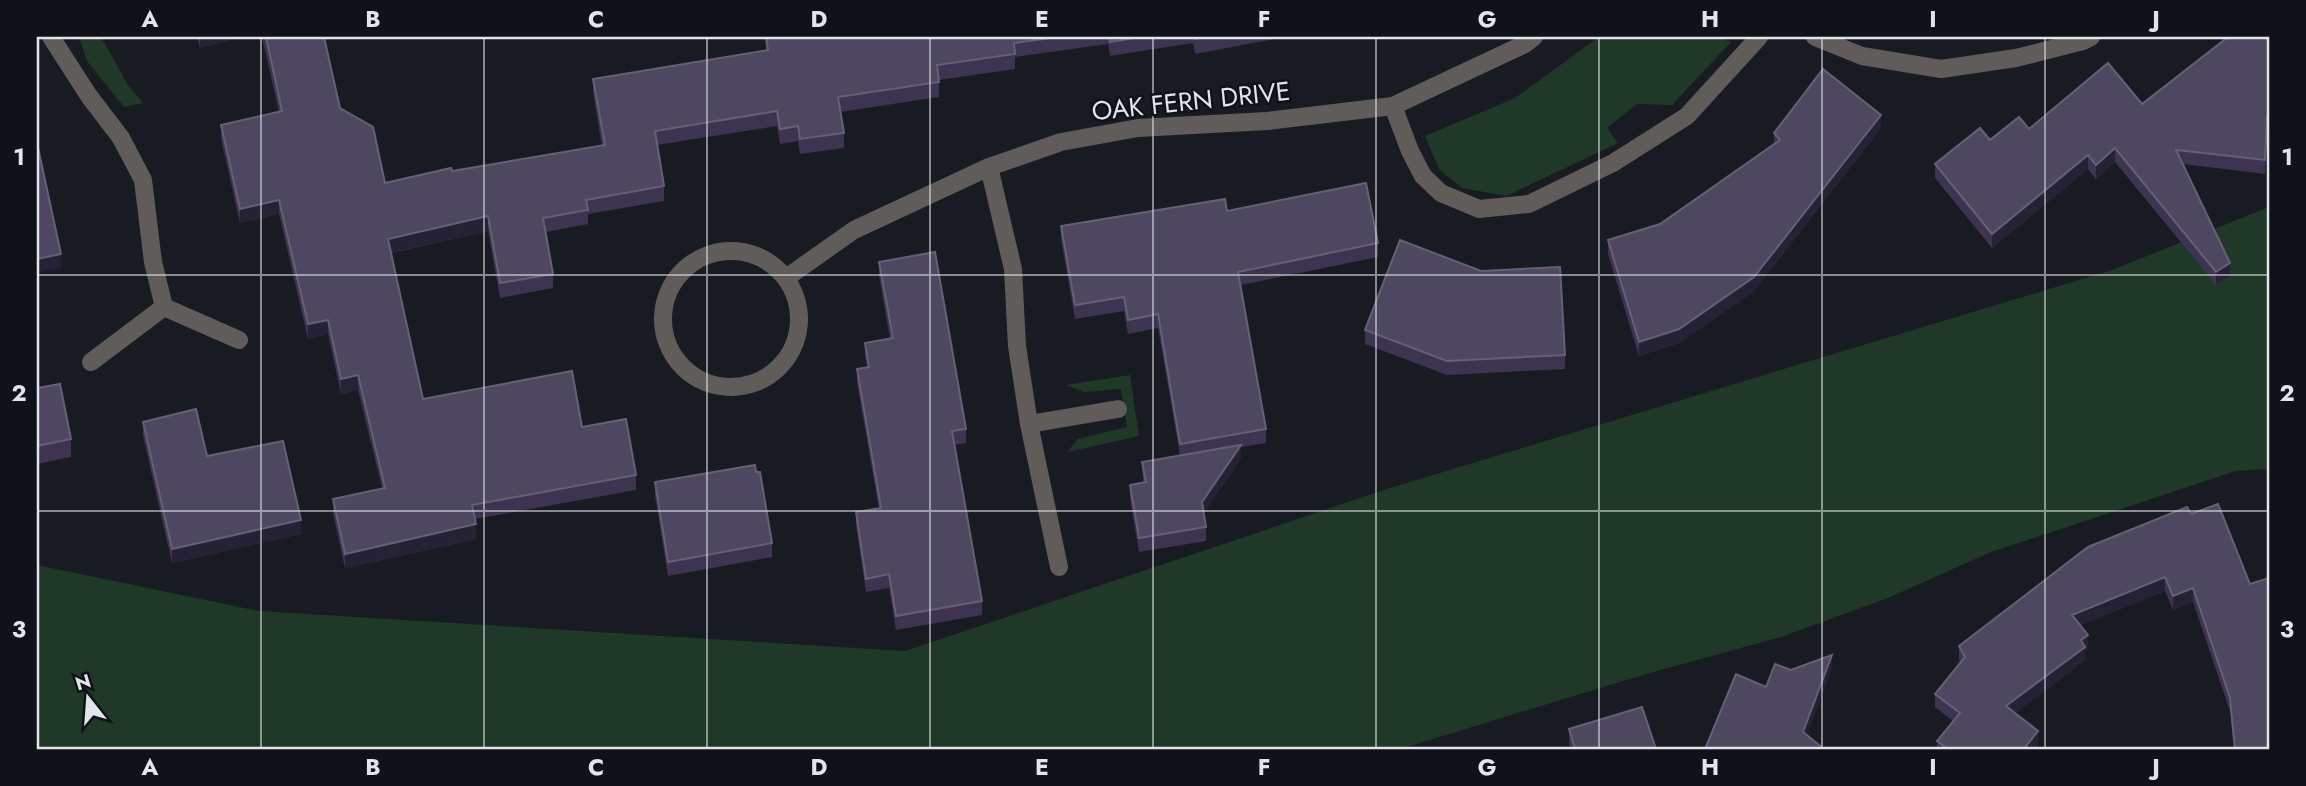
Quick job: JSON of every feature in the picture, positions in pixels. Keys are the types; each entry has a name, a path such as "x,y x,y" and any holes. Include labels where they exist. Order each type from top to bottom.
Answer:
{"street":[{"path":"51,37 89,96 121,138 143,180 153,262 164,307"},
{"name":"OAK FERN DRIVE","path":"786,278 854,230 989,167 1061,142 1138,128 1267,121 1393,106 1525,44 1534,37"},
{"path":"1393,106 1410,151 1423,176 1441,193 1479,209 1529,204 1613,163 1687,116 1759,37"},
{"path":"1815,37 1862,56 1941,69 2016,58 2091,37"},
{"path":"989,167 1013,269 1017,346 1029,424 1059,567"},
{"path":"737,250 756,255 773,264 786,278 797,300 799,323 794,346 780,366 761,380 739,387 716,385 695,377 678,362 667,343 663,320 666,298 677,278 693,262 714,253 737,250"},
{"path":"164,307 239,340"},
{"path":"91,362 164,307"},
{"path":"1029,424 1118,410"}],"green space":[{"path":"79,37 101,37 128,85 143,103 124,107 87,61"},
{"path":"1599,37 1719,37 1731,42 1672,105 1637,104 1607,128 1618,143 1506,196 1462,188 1439,169 1425,136 1515,98"},
{"path":"2269,207 2269,469 2236,471 1991,552 1888,598 1781,637 1646,674 1400,749 37,749 37,565 259,611 905,651 1390,488 2112,270"},
{"path":"1130,375 1139,436 1067,452 1078,439 1127,427 1121,389 1084,392 1066,385"}],"building":[{"path":"266,37 324,37 340,108 373,127 385,183 451,168 452,171 605,145 593,79 768,50 766,37 1058,37 1014,43 1015,54 937,65 939,82 838,97 844,133 800,139 798,126 780,129 777,111 655,131 664,186 586,200 588,210 543,218 553,274 500,283 488,216 388,239 423,399 572,371 582,427 626,419 636,475 472,505 476,524 345,554 333,499 385,488 358,375 341,379 328,320 308,324 279,200 240,209 221,125 282,111"},
{"path":"1109,37 1140,37 1110,42"},
{"path":"2228,37 2269,37 2269,115 2265,160 2176,150 2230,263 2216,272 2115,148 2096,165 2088,155 1992,234 1935,164 1980,128 1990,140 2019,117 2029,129 2108,63 2142,104"},
{"path":"1823,69 1881,115 1754,277 1679,329 1639,342 1608,240 1660,224 1780,140 1774,133"},
{"path":"37,143 61,254 37,259"},
{"path":"1366,183 1378,243 1238,272 1266,429 1180,444 1158,314 1128,320 1124,297 1075,305 1061,226 1225,199 1227,211"},
{"path":"1400,240 1481,271 1560,267 1565,355 1447,361 1365,330"},
{"path":"935,252 966,429 952,431 982,601 896,616 889,574 866,579 856,512 881,508 857,369 869,367 865,343 893,338 879,262"},
{"path":"60,384 71,439 37,446 37,388"},
{"path":"196,409 207,456 283,441 301,520 172,549 143,422"},
{"path":"1241,445 1202,502 1206,527 1139,538 1130,485 1146,482 1142,462"},
{"path":"755,465 756,472 760,472 772,543 668,562 655,482"},
{"path":"2218,504 2250,584 2269,578 2269,749 2235,749 2230,698 2193,588 2173,596 2165,577 2072,615 2088,635 2081,640 2085,647 2006,706 2038,731 2024,749 1948,749 1937,741 1960,713 1935,694 1965,657 1959,646 2088,547 2187,507 2191,514"},
{"path":"1832,655 1803,732 1824,749 1705,749 1736,674 1766,687 1775,664 1791,670"},
{"path":"1642,707 1656,749 1575,749 1569,729"}]}
